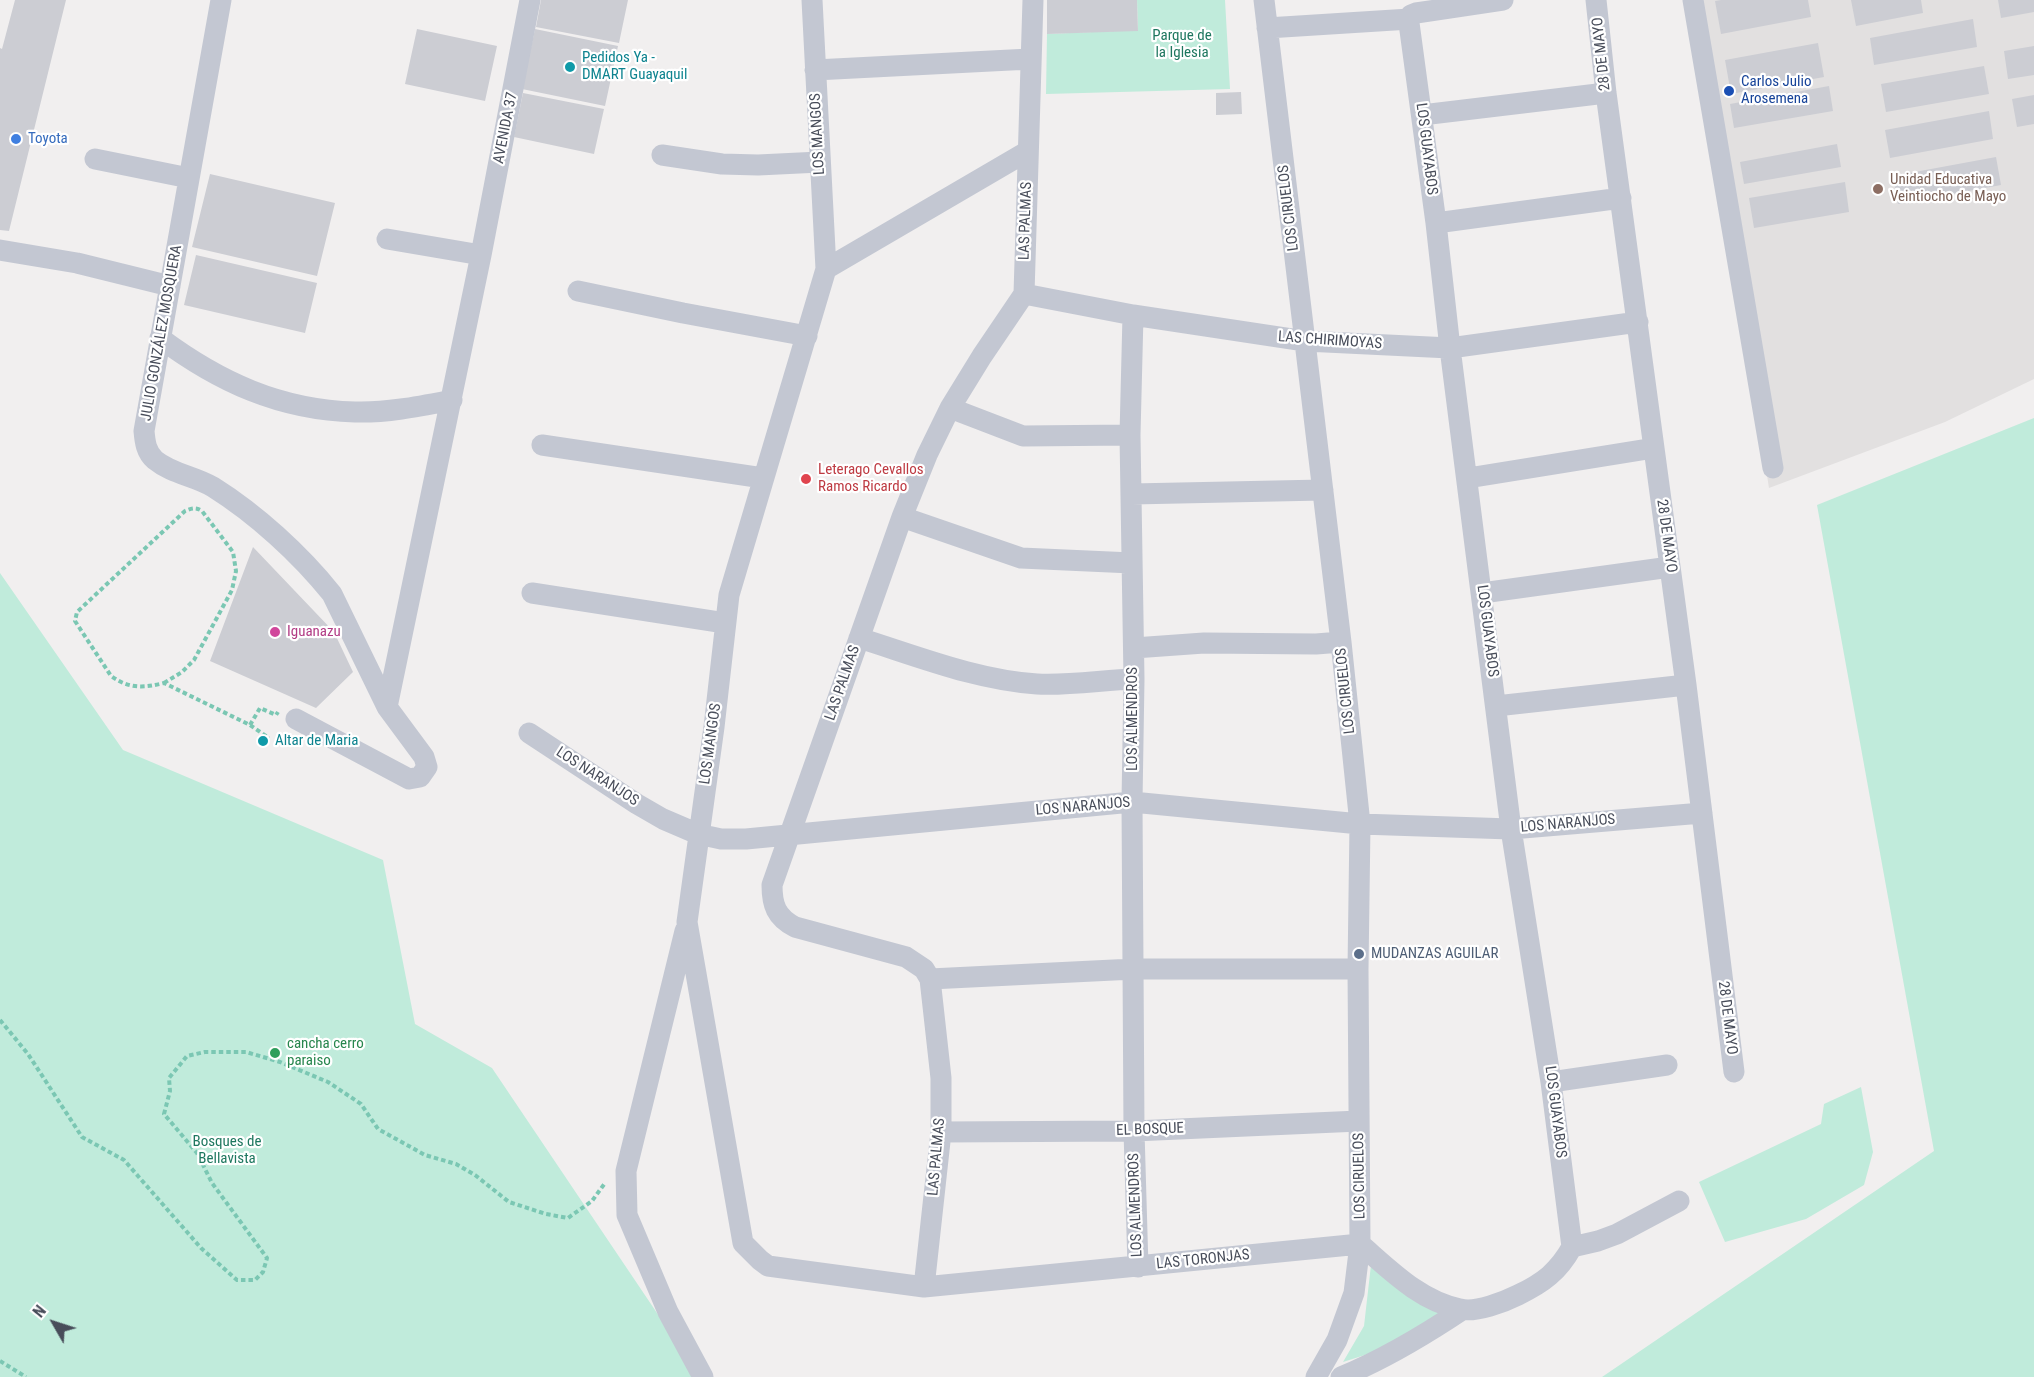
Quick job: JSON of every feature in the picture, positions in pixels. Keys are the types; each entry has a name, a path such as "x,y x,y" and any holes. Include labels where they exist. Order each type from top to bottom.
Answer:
{"street":[{"name":"JULIO GONZÁLEZ MOSQUERA","path":"220,0 144,431 146,448 153,459 166,467 212,486 265,525 323,582 332,594 387,707 424,757 427,767 420,777 409,779 296,719"},
{"name":"AVENIDA 37","path":"387,707 452,400 530,0"},
{"name":"LOS MANGOS","path":"741,1228 687,922 714,727 729,595 826,269 812,0"},
{"name":"LAS PALMAS","path":"924,1287 941,1132 941,1078 930,979 924,969 906,957 795,927 784,921 777,913 772,901 772,885 902,517 927,455 950,408 1024,294 1033,0"},
{"name":"LOS CIRUELOS","path":"1264,0 1341,642 1360,824 1358,969 1360,1244 1354,1293 1336,1340 1316,1377"},
{"path":"1267,28 1411,17 1416,13 1503,0"},
{"name":"28 DE MAYO","path":"1596,0 1606,93 1686,686 1734,1072"},
{"path":"1693,0 1773,468"},
{"name":"LOS GUAYABOS","path":"1411,17 1511,829 1551,1082 1572,1247"},
{"path":"815,70 1030,59"},
{"path":"1422,115 1606,93"},
{"path":"826,269 1028,151"},
{"path":"662,155 722,164 820,162"},
{"path":"95,159 189,178"},
{"path":"1436,223 1621,198"},
{"path":"387,239 481,255"},
{"path":"0,249 77,263 170,286"},
{"path":"578,291 683,314 807,336"},
{"name":"LAS CHIRIMOYAS","path":"1024,294 1133,315 1305,342 1450,348 1638,322"},
{"name":"LOS ALMENDROS","path":"1133,315 1130,435 1134,648 1132,802 1134,1131 1138,1267"},
{"path":"160,338 185,357 221,378 251,392 288,403 356,412 452,400"},
{"path":"950,408 1023,436 1130,435"},
{"path":"542,445 763,478"},
{"path":"1468,478 1654,448"},
{"path":"1132,494 1323,490"},
{"path":"902,517 1022,558 1132,563"},
{"path":"1482,593 1670,567"},
{"path":"532,593 725,623"},
{"path":"859,638 971,674 1000,679 1039,684 1134,679"},
{"path":"1134,648 1204,644 1341,642"},
{"path":"1496,706 1686,686"},
{"name":"LOS NARANJOS","path":"529,733 663,819 698,834 721,839 790,835 1132,802 1360,824 1511,829 1702,813"},
{"path":"687,922 626,1171 627,1215 668,1312 703,1377"},
{"path":"930,979 1134,969 1358,969"},
{"path":"1551,1082 1667,1065"},
{"name":"EL BOSQUE","path":"941,1132 1134,1131 1359,1121"},
{"path":"1341,1377 1416,1341 1462,1310 1499,1305 1531,1289 1549,1278 1563,1264 1572,1247 1617,1234 1679,1201"},
{"name":"LAS TORONJAS","path":"741,1228 743,1243 768,1266 924,1287 1360,1244"},
{"path":"1360,1244 1409,1286 1430,1299 1462,1310"}],"path":[{"path":"164,683 182,672 194,660 232,590 236,572 233,552 198,508 185,511 77,612 75,621 111,676 126,686 145,688 164,683 250,725 269,738"},
{"path":"250,725 260,708 276,715 281,707 296,719"},
{"path":"0,1020 28,1054 82,1137 124,1160 201,1248 237,1280 255,1280 263,1272 267,1258 212,1184 197,1153 164,1114 170,1091 169,1078 187,1056 205,1052 246,1052 280,1062 328,1082 361,1104 378,1129 425,1155 456,1164 475,1175 509,1202 546,1214 568,1218 592,1201 605,1183"},
{"path":"0,1361 26,1377"}],"shaded area":[{"name":"Unidad Educativa Veintiocho de Mayo","path":"1693,0 2034,0 2034,379 1945,422 1769,488"}],"green space":[{"name":"Parque de la Iglesia","path":"1137,0 1225,0 1230,89 1046,94 1047,34 1138,30"},
{"path":"2034,418 2034,1377 1602,1377 1934,1151 1817,505"},
{"name":"Bosques de Bellavista","path":"0,573 123,750 383,860 415,1024 492,1068 690,1362 712,1377 0,1377"},
{"path":"1861,1087 1873,1152 1864,1185 1806,1219 1725,1242 1699,1182 1821,1124 1824,1104"},
{"path":"1371,1265 1444,1314 1387,1348 1343,1362 1364,1326"}],"building":[{"name":"Toyota","path":"15,0 66,0 9,231 0,230 0,48 2,49"},
{"path":"541,0 628,0 619,43 536,27"},
{"path":"1047,0 1137,0 1138,31 1047,34"},
{"path":"1808,0 1811,17 1721,34 1715,1"},
{"path":"1851,0 1921,0 1923,13 1856,26"},
{"path":"1998,0 2034,0 2034,12 2001,18"},
{"path":"1973,19 1977,47 1874,65 1870,38"},
{"path":"417,29 497,46 485,101 405,84"},
{"name":"Pedidos Ya - DMART Guayaquil","path":"535,29 618,46 605,106 522,89"},
{"path":"1818,43 1824,77 1731,94 1725,60"},
{"path":"2034,46 2034,75 2008,79 2004,51"},
{"path":"1984,66 1989,94 1886,112 1881,84"},
{"path":"1829,86 1833,111 1734,128 1730,104"},
{"path":"1241,92 1242,114 1216,115 1216,93"},
{"path":"523,93 604,109 594,154 514,137"},
{"path":"2034,95 2034,124 2017,127 2012,99"},
{"path":"1989,111 1993,139 1890,158 1885,130"},
{"path":"1837,144 1841,167 1744,184 1740,162"},
{"path":"1996,157 2001,185 1898,204 1893,176"},
{"path":"210,174 335,203 317,276 192,247"},
{"path":"1845,182 1849,212 1754,228 1749,198"},
{"path":"196,255 317,283 305,333 184,305"},
{"path":"253,547 334,632 353,672 316,708 210,661"}],"place":[{"name":"Pedidos Ya - DMART Guayaquil","path":"570,67"},
{"name":"Carlos Julio Arosemena","path":"1729,91"},
{"name":"Toyota","path":"16,139"},
{"name":"Unidad Educativa Veintiocho de Mayo","path":"1878,189"},
{"name":"Leterago Cevallos Ramos Ricardo","path":"806,479"},
{"name":"Iguanazu","path":"275,632"},
{"name":"Altar de Maria","path":"263,741"},
{"name":"MUDANZAS AGUILAR","path":"1359,954"},
{"name":"cancha cerro paraiso","path":"275,1053"}]}
